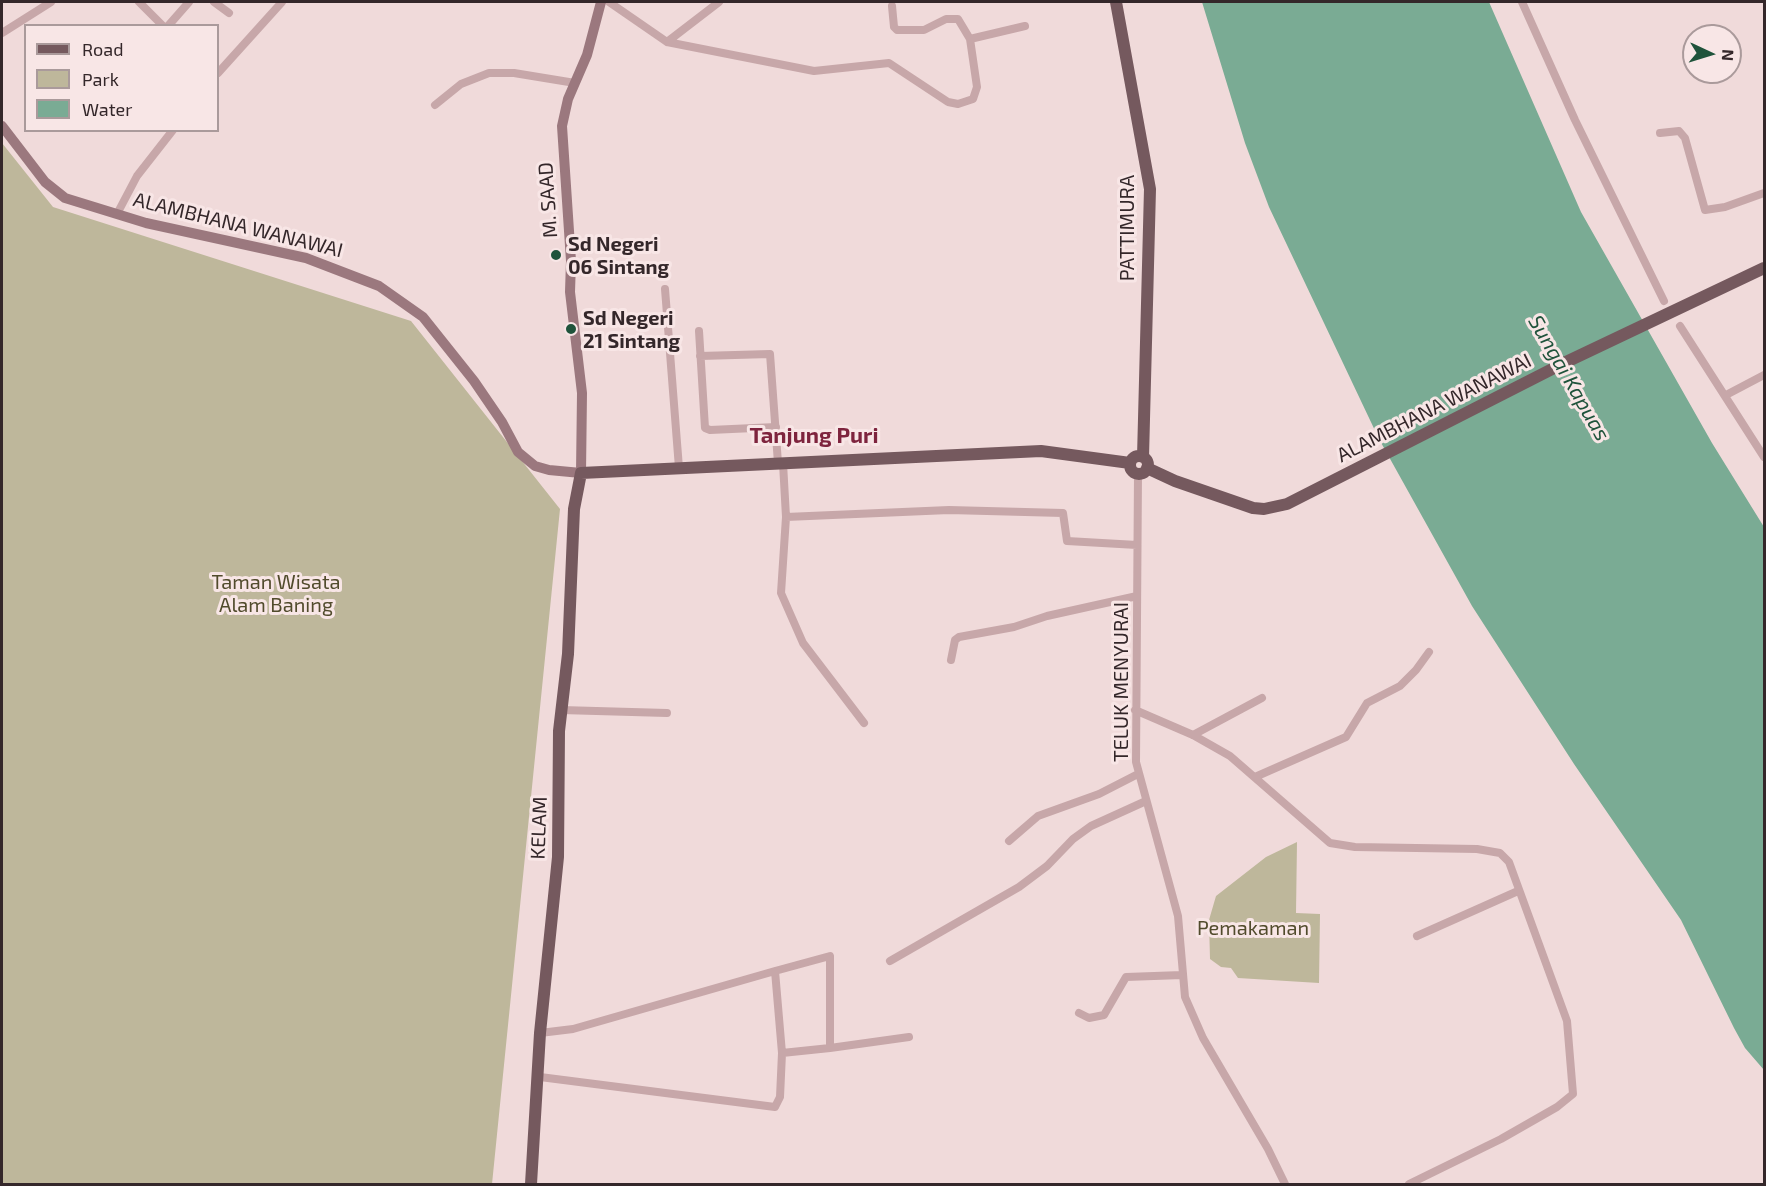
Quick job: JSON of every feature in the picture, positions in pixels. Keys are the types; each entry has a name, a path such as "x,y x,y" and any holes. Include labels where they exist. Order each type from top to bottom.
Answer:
{"main road":[{"name":"PATTIMURA","path":"1116,2 1150,189 1143,467"},
{"name":"ALAMBHANA WANAWAI","path":"581,473 1041,451 1130,463 1134,458 1143,467 1175,481 1253,508 1274,508 1313,491 1564,363 1764,268"},
{"name":"KELAM","path":"531,1185 540,1077 540,1033 558,857 561,710 568,654 574,509 581,473"}],"street":[{"path":"2,33 51,2"},
{"path":"139,2 161,24"},
{"path":"170,24 189,2"},
{"path":"214,2 229,13"},
{"path":"220,65 282,2"},
{"name":"M. SAAD","path":"581,473 582,393 570,292 571,261 562,126 568,99 587,55 601,2"},
{"path":"609,2 667,42 814,71 889,63 948,102 958,104 971,101 976,95 970,39 961,23 955,18 924,30 895,30 892,6"},
{"path":"667,42 719,2"},
{"path":"1522,2 1575,120 1664,301"},
{"path":"970,39 1025,26"},
{"path":"435,105 461,84 489,73 514,73 575,83"},
{"name":"ALAMBHANA WANAWAI","path":"2,126 56,192 84,205 306,258 379,286 423,317 474,381 502,422 518,453 535,466 549,470 581,473"},
{"path":"1660,133 1679,131 1685,138 1704,210 1725,207 1764,193"},
{"path":"117,214 137,177 171,132"},
{"path":"665,289 679,468"},
{"path":"1680,326 1764,457"},
{"path":"699,331 705,428 711,430 776,427"},
{"path":"700,356 770,354 786,517 780,584 790,617 803,643 864,723"},
{"path":"1726,395 1764,375"},
{"name":"TELUK MENYURAI","path":"1143,467 1137,545 1135,710 1138,774 1178,916 1185,997 1194,1019 1286,1185"},
{"path":"786,517 949,510 1063,513 1067,541 1137,545"},
{"path":"951,660 956,640 959,637 1014,627 1047,616 1137,596"},
{"path":"1255,777 1346,737 1367,703 1407,681 1429,652"},
{"path":"1193,735 1262,698"},
{"path":"561,710 667,713"},
{"path":"1135,710 1193,735 1230,756 1330,843 1355,847 1477,849 1500,853 1509,862 1569,1029 1573,1094 1557,1107 1501,1139 1409,1185"},
{"path":"1009,841 1038,816 1099,794 1138,774"},
{"path":"890,961 1019,887 1047,866 1073,839 1091,826 1146,801"},
{"path":"1417,936 1518,891"},
{"path":"540,1033 573,1029 830,956 830,1048"},
{"path":"540,1077 770,1108 779,1104 782,1053 775,971"},
{"path":"1079,1013 1089,1018 1104,1015 1126,977 1182,975"},
{"path":"782,1053 909,1037"}],"green space":[{"name":"Taman Wisata Alam Baning","path":"2,143 53,207 411,321 560,509 492,1184 2,1184"},
{"name":"Pemakaman","path":"1297,842 1296,913 1320,914 1319,983 1238,978 1231,968 1221,967 1210,959 1209,920 1216,896 1266,857"}],"water":[{"name":"Sungai Kapuas","path":"1202,2 1489,2 1581,212 1712,443 1764,527 1764,1070 1745,1048 1681,920 1574,764 1472,606 1379,439 1269,207 1245,143"}],"place":[{"name":"Sd Negeri 06 Sintang","path":"556,255"},
{"name":"Sd Negeri 21 Sintang","path":"571,329"}],"district":[{"name":"Tanjung Puri","path":"814,436"}]}
